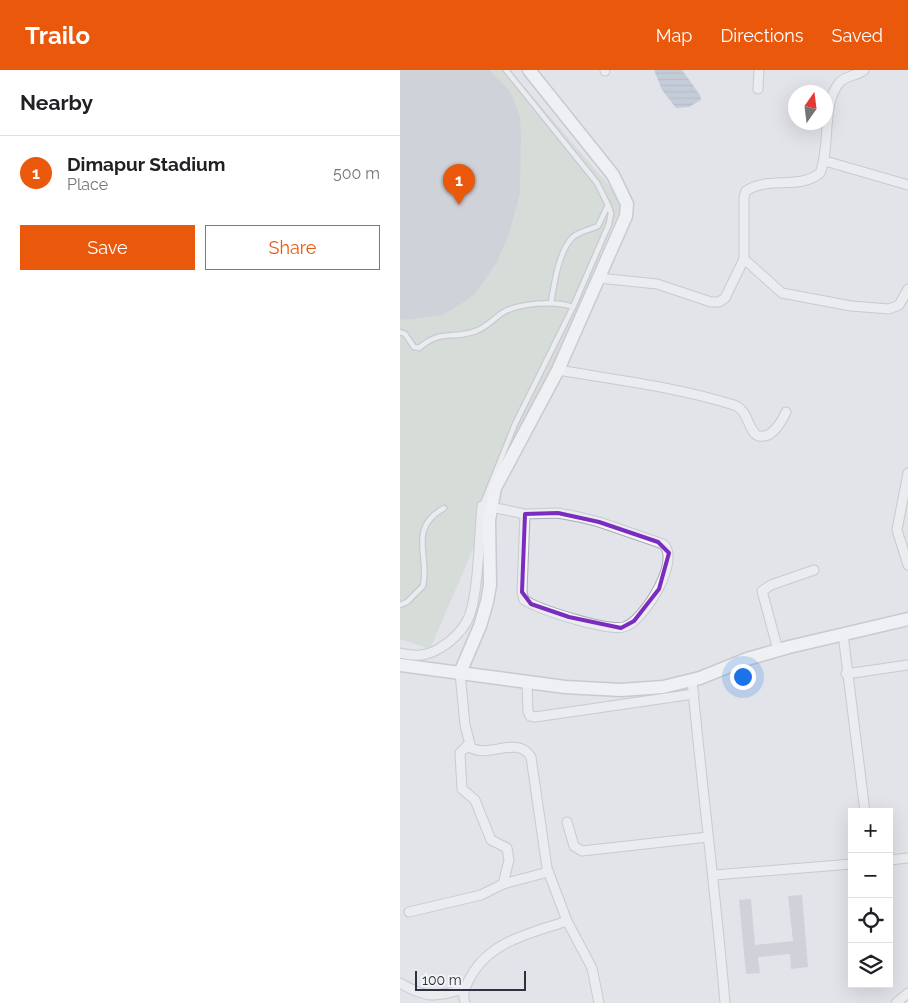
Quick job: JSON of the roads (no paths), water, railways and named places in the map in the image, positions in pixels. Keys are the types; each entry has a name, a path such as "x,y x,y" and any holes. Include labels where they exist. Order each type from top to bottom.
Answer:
{"street":[{"path":"400,653 419,656 431,653 447,644 459,633 468,620 474,602 487,506 558,370 622,228 627,204 613,175 529,70"},
{"path":"758,89 759,70"},
{"path":"599,278 657,284 711,302 719,302 725,298 744,259 744,197 746,191 760,186 815,177 820,173 825,161 830,107 838,86 845,78 864,70"},
{"path":"825,161 908,185"},
{"path":"744,259 774,288 791,295 851,306 889,309 899,305 908,288"},
{"path":"558,370 704,396 736,406 744,411 758,436 762,436 779,427 786,412"},
{"path":"908,474 906,492 897,530 908,565"},
{"path":"487,506 525,514 558,513 579,517 663,544 668,548 669,558 659,589 634,621 621,628 568,617 528,602 522,592 525,514"},
{"path":"487,506 490,585 488,602 480,626 460,673 464,725 471,748 480,751 514,747 527,750 533,766 548,872 567,921 592,968 600,1003"},
{"path":"778,650 762,591 770,585 814,570"},
{"path":"400,665 527,684 621,690 663,687 692,680 747,658 908,619"},
{"path":"843,634 846,674 863,808"},
{"path":"846,674 908,665"},
{"path":"692,680 708,837 714,875 725,1003"},
{"path":"527,684 528,710 530,716 535,717 694,694"},
{"path":"469,744 460,753 460,784 462,789 475,800 491,840 507,848 509,860 503,884"},
{"path":"567,822 574,846 582,851 708,837"},
{"path":"893,860 908,858"},
{"path":"714,875 848,864"},
{"path":"409,912 481,895 503,884 548,872"},
{"path":"465,1003 464,989 473,972 495,949 513,940 567,921"},
{"path":"400,984 429,997 464,989"},
{"path":"896,1003 908,993"}],"lane":[{"path":"487,506 486,491 515,424 573,306 609,224 611,213 597,183 506,70"},
{"path":"551,303 556,275 569,241 578,234 598,226 608,205"},
{"path":"400,332 405,334 414,347 419,348 429,339 480,330 510,310 551,303 573,306"},
{"path":"400,605 407,602 423,586 421,536 427,522 444,508"}],"water":[{"path":"654,70 682,70 700,95 701,100 689,107 676,108 662,90"}],"place":[{"name":"Dimapur Stadium","path":"459,205"}]}
